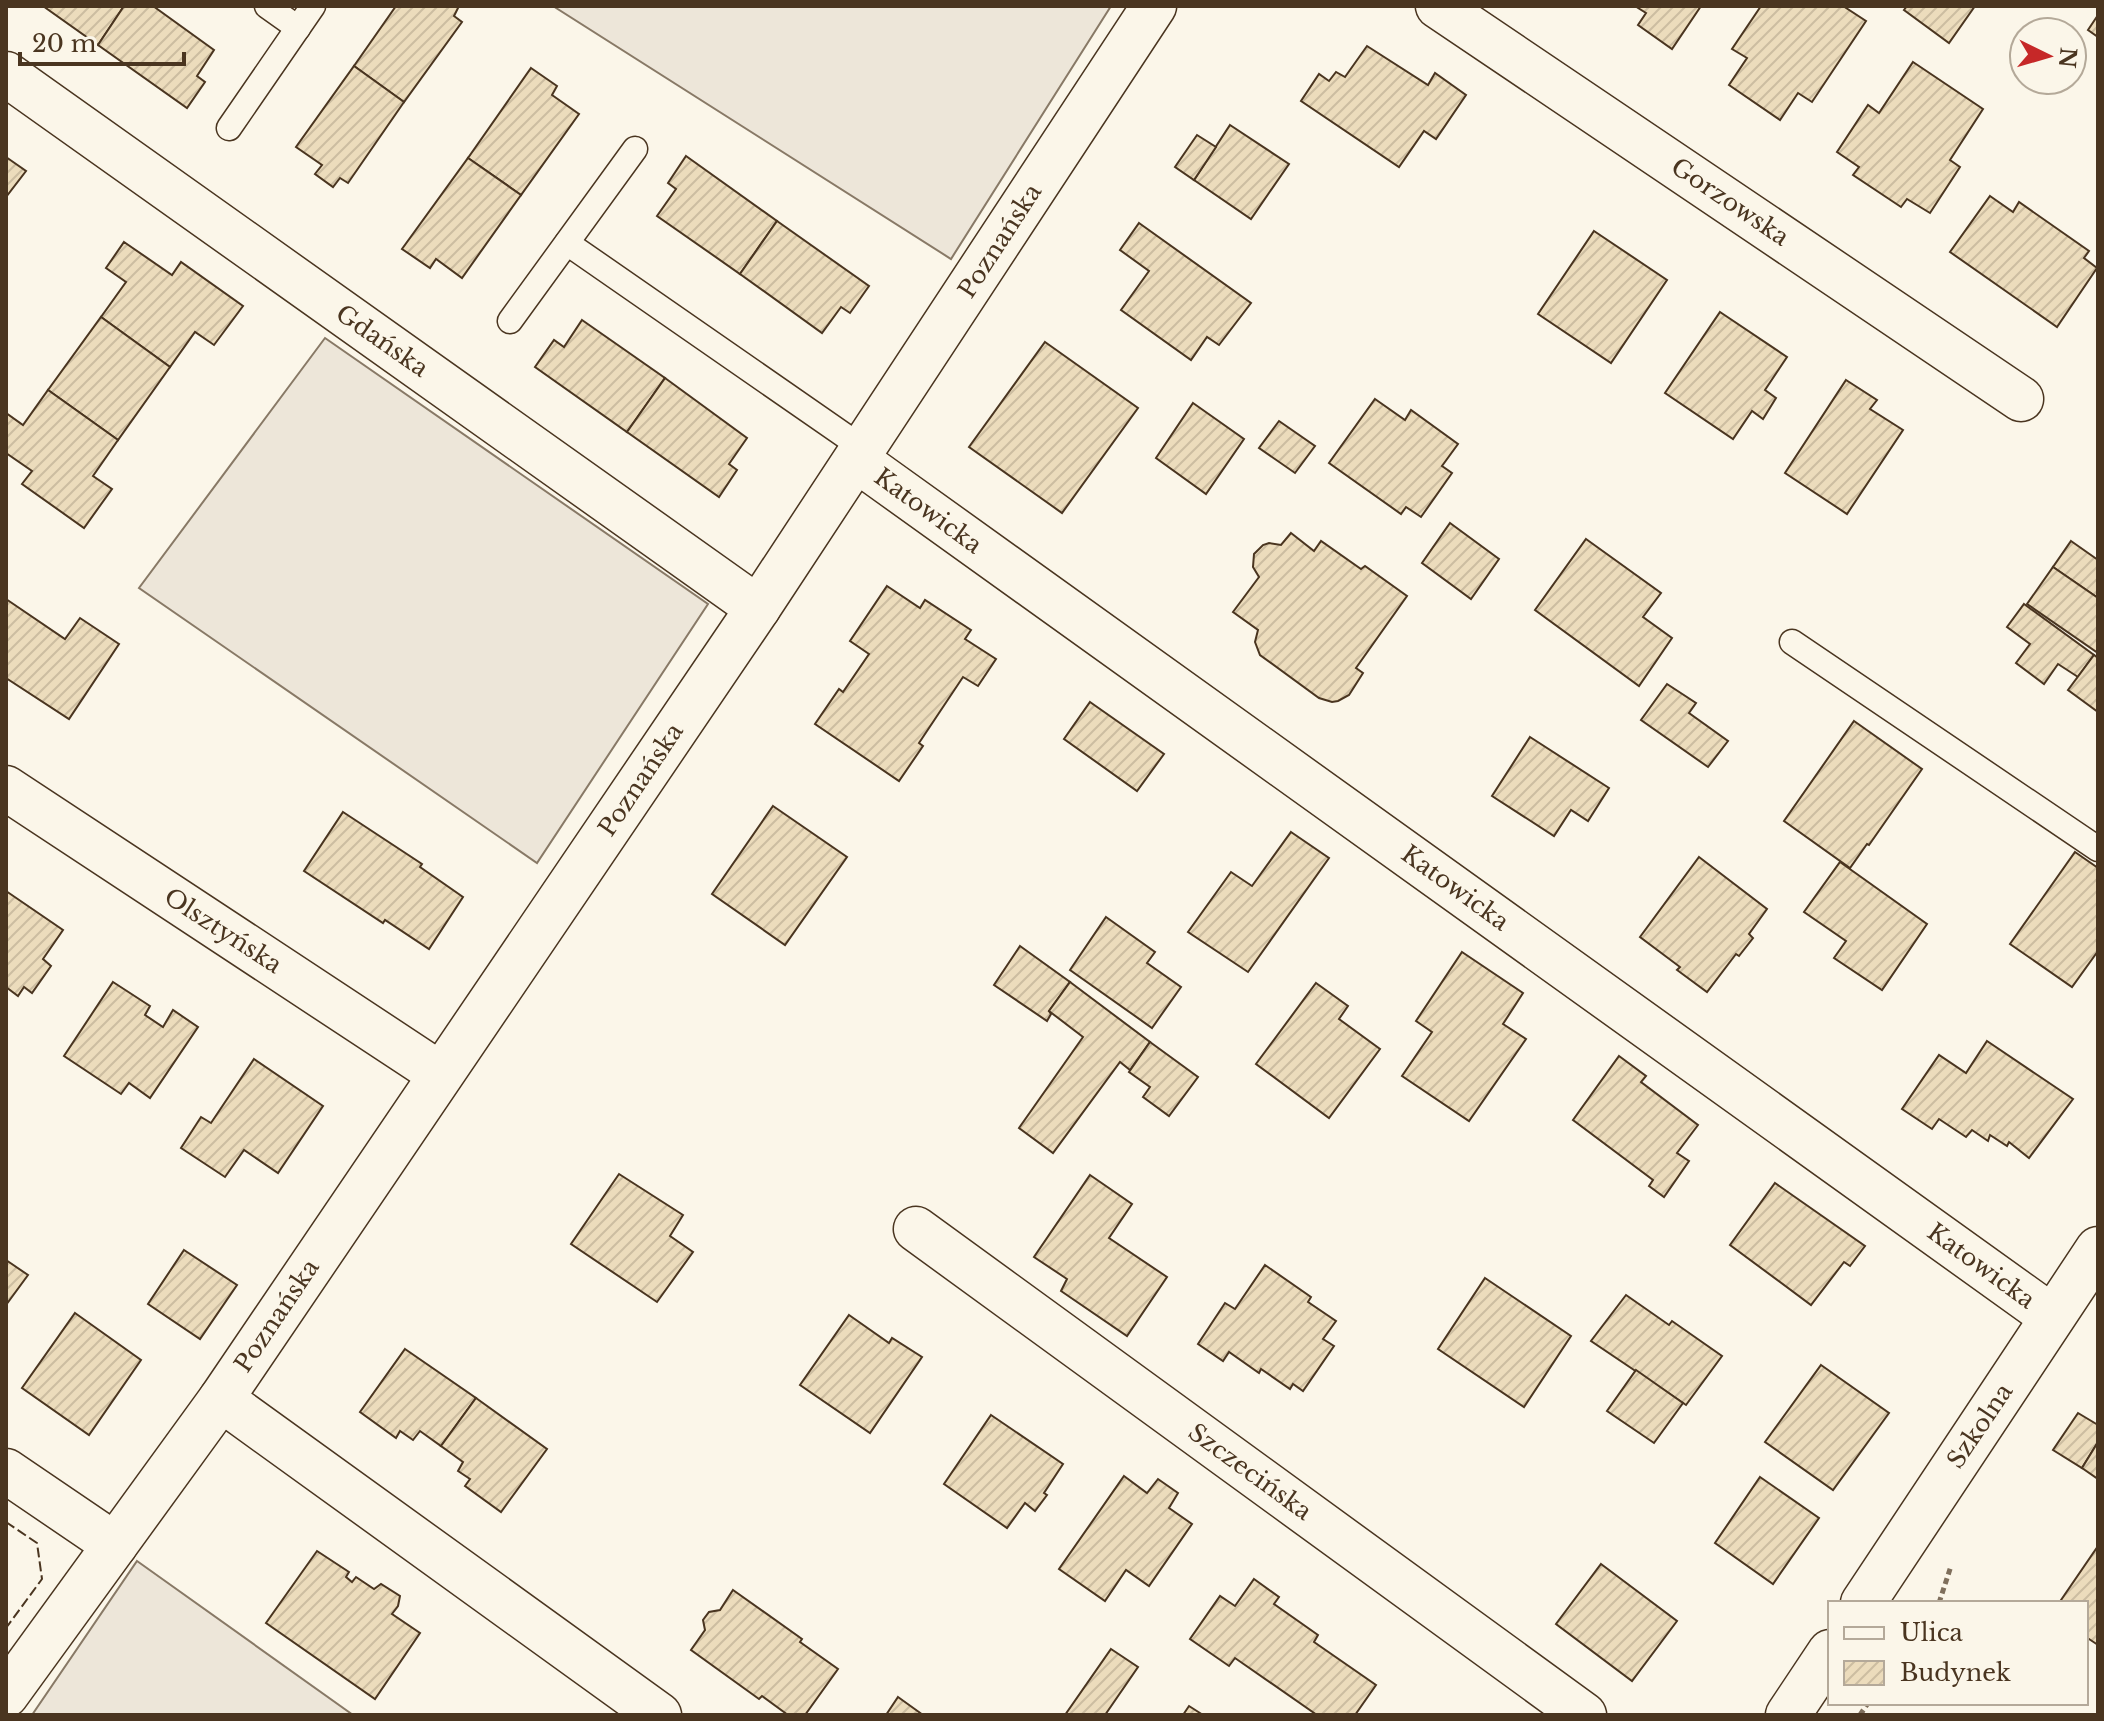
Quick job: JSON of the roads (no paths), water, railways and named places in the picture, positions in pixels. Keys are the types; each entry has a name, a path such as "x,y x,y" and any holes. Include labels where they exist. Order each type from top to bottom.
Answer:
{"street":[{"name":"Poznańska","path":"6,1695 221,1399 758,608 1154,6"},
{"name":"Gorzowska","path":"1438,6 2021,399"},
{"name":"Gdańska","path":"6,74 758,608"},
{"name":"Katowicka","path":"861,454 2052,1317"},
{"name":"Olsztyńska","path":"6,788 440,1074"},
{"name":"Szczecińska","path":"916,1229 1584,1715"},
{"name":"Szkolna","path":"1864,1601 2098,1249"},
{"path":"221,1399 659,1715"},
{"path":"6,1471 115,1545"},
{"path":"1788,1715 1828,1655"}],"lane":[{"path":"267,6 298,28"},
{"path":"229,128 313,6"},
{"path":"510,321 635,149"},
{"path":"567,243 861,454"},
{"path":"1792,642 2098,849"}]}
